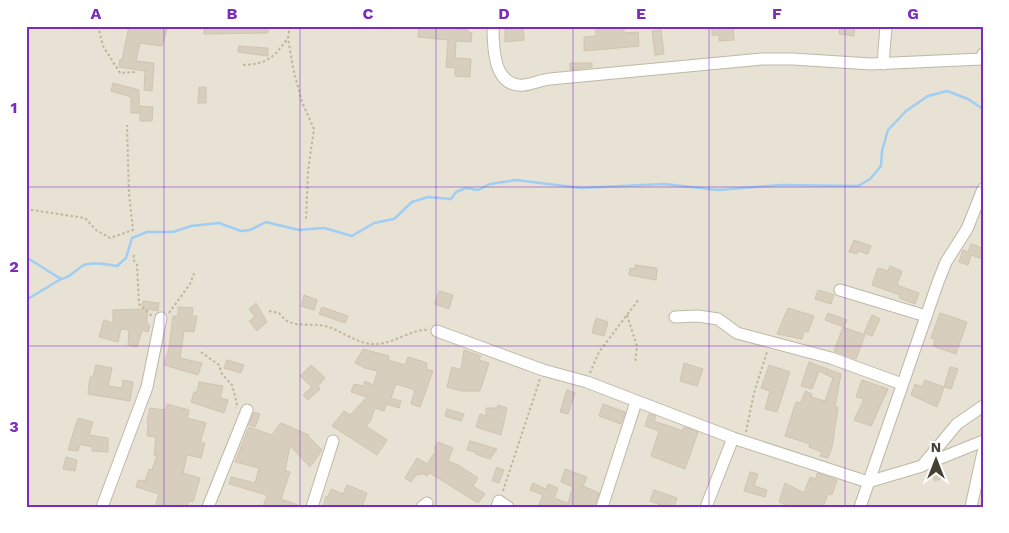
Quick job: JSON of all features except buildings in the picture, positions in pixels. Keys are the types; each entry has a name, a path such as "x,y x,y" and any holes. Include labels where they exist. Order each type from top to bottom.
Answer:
{"street":[{"path":"493,26 495,61 501,74 511,82 523,86 550,78 762,60 794,59 838,63 884,64 982,60 983,54"},
{"path":"884,64 886,26"},
{"path":"860,507 946,262 967,229 983,189"},
{"path":"840,290 926,316"},
{"path":"675,317 698,316 718,319 737,333 831,358 902,384"},
{"path":"102,507 147,387 160,322"},
{"path":"437,331 543,370 587,382 744,442 868,482 922,466 983,441"},
{"path":"602,507 636,402"},
{"path":"922,466 957,424 983,406"},
{"path":"208,507 246,410"},
{"path":"706,507 733,438"},
{"path":"312,507 333,441"},
{"path":"974,504 983,452"}],"path":[{"path":"98,26 103,46 120,73 135,72"},
{"path":"290,26 288,38 302,102 314,129 308,171 306,220"},
{"path":"243,65 258,64 274,56 288,38"},
{"path":"26,209 85,218 96,230 110,238 133,230 129,194 128,124"},
{"path":"134,255 133,259 137,264 139,304 160,322 184,293 193,279 195,271"},
{"path":"587,382 598,352 639,299"},
{"path":"269,311 279,313 285,321 293,325 326,326 364,344 376,344 402,339 421,329 437,331"},
{"path":"627,315 637,346 635,363"},
{"path":"744,442 754,393 770,343"},
{"path":"201,352 219,365 222,374 232,385 237,403 235,412"},
{"path":"502,505 543,370"}],"shaded area":[{"path":"26,26 983,26 983,507 26,507"}],"waterway":[{"path":"26,257 61,279 88,264 96,263 117,266 126,258 132,238 147,232 173,232 191,226 219,223 241,231 250,230 266,222 299,230 324,228 352,236 374,223 394,219 412,202 428,197 451,199 456,192 466,188 478,190 490,184 516,180 581,188 664,184 718,190 781,185 858,186 870,179 881,166 882,151 888,130 906,111 928,96 947,91 968,99 983,109"},
{"path":"26,300 61,279"}]}
